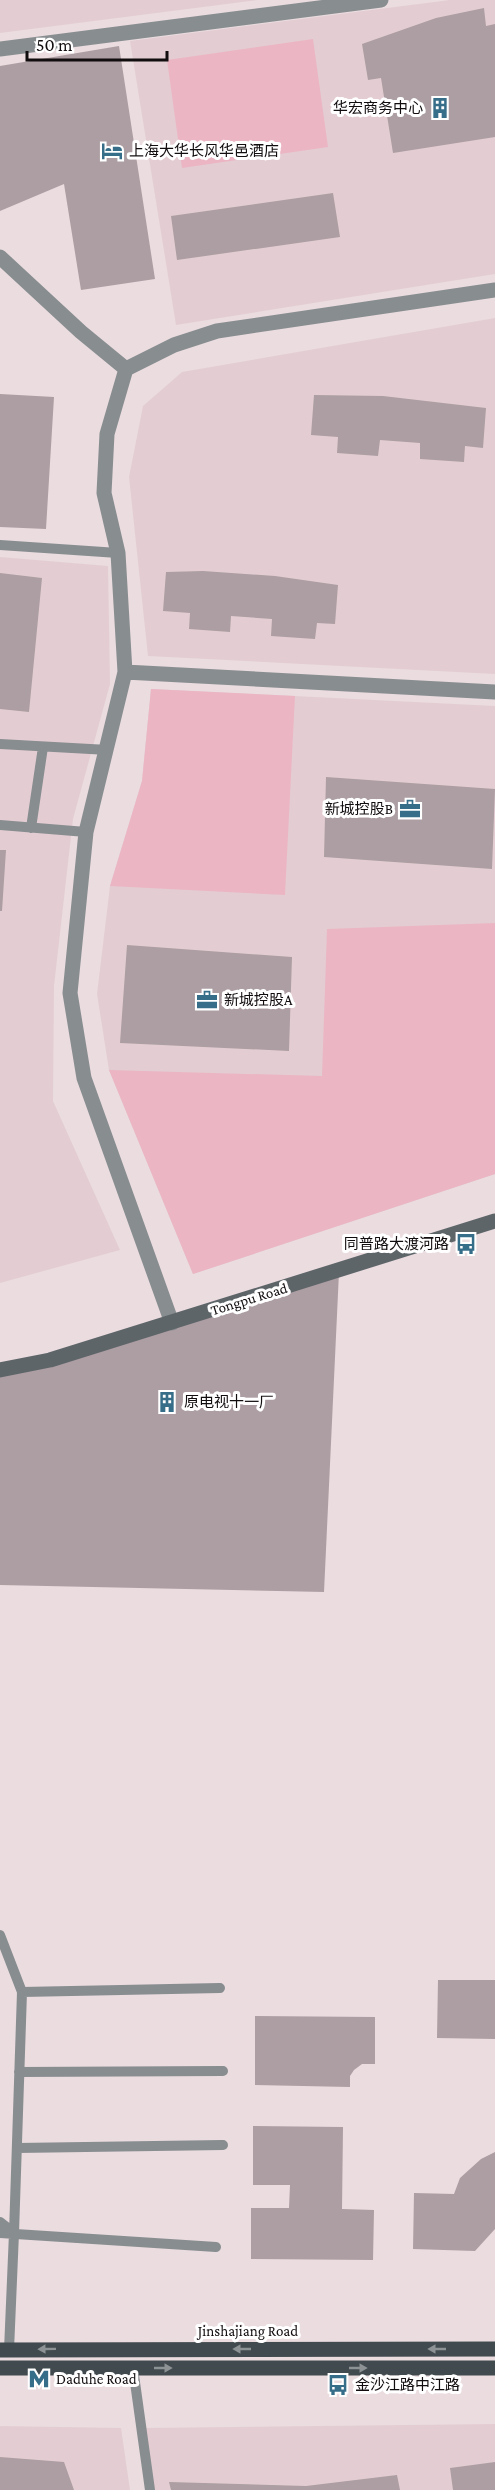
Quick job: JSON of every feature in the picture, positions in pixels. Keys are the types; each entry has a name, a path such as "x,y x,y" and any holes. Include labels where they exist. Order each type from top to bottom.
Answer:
{"main road":[{"name":"Jinshajiang Road","path":"5,2350 495,2349"},
{"path":"0,2368 495,2368"}],"street":[{"path":"0,49 381,0"},
{"path":"0,257 81,332 126,369"},
{"path":"172,1323 84,1078 70,993 86,832 108,750 125,672 118,553 104,493 107,434 126,369 174,345 217,331 495,290"},
{"path":"125,672 495,692"},
{"name":"Tongpu Road","path":"0,1370 50,1360 495,1221"}],"lane":[{"path":"0,545 118,553"},
{"path":"0,744 108,750"},
{"path":"31,828 43,747"},
{"path":"0,825 86,832"},
{"path":"0,1935 22,1992 14,2233 5,2350"},
{"path":"22,1992 220,1988"},
{"path":"20,2072 223,2071"},
{"path":"17,2148 224,2145"},
{"path":"0,2222 14,2233"},
{"path":"0,2233 216,2247"},
{"path":"134,2368 150,2490"}],"shaded area":[{"path":"0,0 257,0 0,33"},
{"path":"450,0 495,0 495,274 176,325 130,41"},
{"path":"313,39 328,147 182,168 167,60"},
{"path":"495,318 495,674 148,656 129,477 143,406 182,372"},
{"path":"0,557 108,566 110,684 73,819 54,986 53,1101 120,1250 0,1283"},
{"path":"151,689 495,706 495,1174 193,1274 109,1070 97,994 110,886 142,781"},
{"path":"151,689 295,696 285,895 110,886 142,781"},
{"path":"495,923 495,1174 193,1274 109,1070 322,1076 327,929"},
{"path":"495,2424 495,2490 152,2490 144,2428"},
{"path":"0,2426 121,2428 130,2490 0,2490"}],"building":[{"name":"华宏商务中心","path":"484,8 486,26 495,24 495,137 393,153 381,78 368,80 362,44 436,18"},
{"path":"119,46 155,279 81,290 64,184 0,211 0,66"},
{"path":"333,193 340,237 177,260 171,216"},
{"path":"0,394 54,397 46,529 0,527"},
{"path":"314,395 383,396 486,408 483,448 465,446 464,462 420,459 420,443 380,440 378,456 337,453 338,437 311,435"},
{"path":"203,571 275,576 338,585 335,624 317,623 315,639 271,636 272,619 231,616 230,632 189,629 190,613 163,611 166,572"},
{"path":"0,573 42,578 29,712 0,709"},
{"name":"新城控股B","path":"326,777 495,789 492,869 324,857"},
{"path":"0,850 6,850 2,911 0,911"},
{"name":"新城控股A","path":"127,945 292,957 289,1051 120,1043"},
{"name":"原电视十一厂","path":"339,1272 324,1592 0,1585 0,1370"},
{"path":"438,1980 495,1980 495,2039 437,2038"},
{"path":"255,2016 375,2017 375,2064 362,2064 354,2070 350,2076 350,2087 255,2085"},
{"path":"253,2126 343,2127 342,2209 374,2210 373,2260 251,2259 251,2208 289,2208 290,2185 253,2185"},
{"path":"495,2152 495,2229 475,2251 413,2249 414,2193 454,2194 460,2178 481,2159"},
{"path":"0,2457 64,2462 74,2490 0,2490"},
{"path":"495,2462 495,2490 453,2490 450,2468"},
{"path":"397,2475 400,2490 171,2490 169,2482 306,2486"}],"place":[{"name":"华宏商务中心","path":"440,108"},
{"name":"上海大华长风华邑酒店","path":"112,151"},
{"name":"新城控股B","path":"410,809"},
{"name":"新城控股A","path":"207,1000"},
{"name":"同普路大渡河路","path":"466,1244"},
{"name":"原电视十一厂","path":"167,1402"},
{"name":"Daduhe Road","path":"39,2379"},
{"name":"金沙江路中江路","path":"338,2385"}]}
